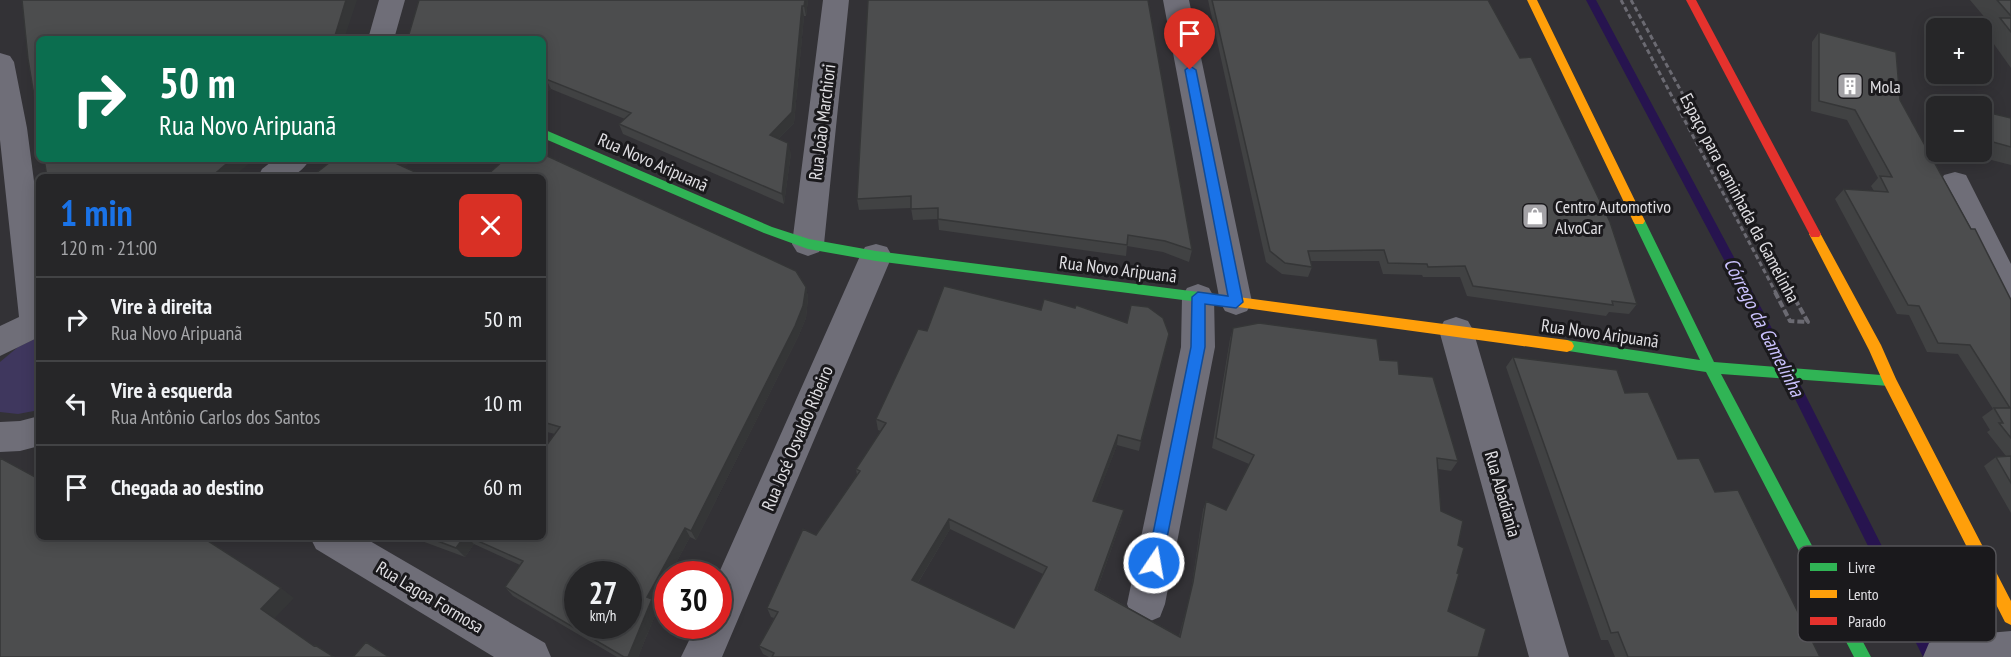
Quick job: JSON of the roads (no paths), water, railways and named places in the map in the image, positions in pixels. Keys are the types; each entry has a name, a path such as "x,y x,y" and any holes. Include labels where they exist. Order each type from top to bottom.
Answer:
{"main road":[{"path":"1532,0 1710,367 1804,546"},
{"path":"1691,0 1876,349 1889,380 1974,546"},
{"name":"Rua Novo Aripuanã","path":"546,134 731,216 808,244 876,256 1456,330 1710,367 1889,380"},
{"path":"1996,588 2011,617"},
{"path":"1855,642 1863,657"}],"street":[{"path":"382,36 392,0"},
{"name":"Rua João Marchiori","path":"808,244 836,0"},
{"path":"1176,0 1236,302"},
{"path":"0,62 13,128 36,306"},
{"path":"277,174 291,162"},
{"path":"1955,183 2011,296"},
{"name":"Rua José Osvaldo Ribeiro","path":"732,589 876,256"},
{"path":"1146,604 1198,347 1198,297"},
{"path":"0,342 36,323"},
{"name":"Rua Abadiania","path":"1456,330 1549,657"},
{"path":"0,437 20,436 36,432"},
{"name":"Rua Lagoa Formosa","path":"334,540 531,657"},
{"path":"701,657 710,639"},
{"path":"1952,656 2011,651"}],"waterway":[{"name":"Córrego da Gamelinha","path":"1591,0 1762,320 1875,546"},
{"name":"Córrego da Gamelinha","path":"1923,642 1931,657"}],"place":[{"name":"Mola","path":"1850,86"},
{"name":"Centro Automotivo AlvoCar","path":"1535,216"}]}
